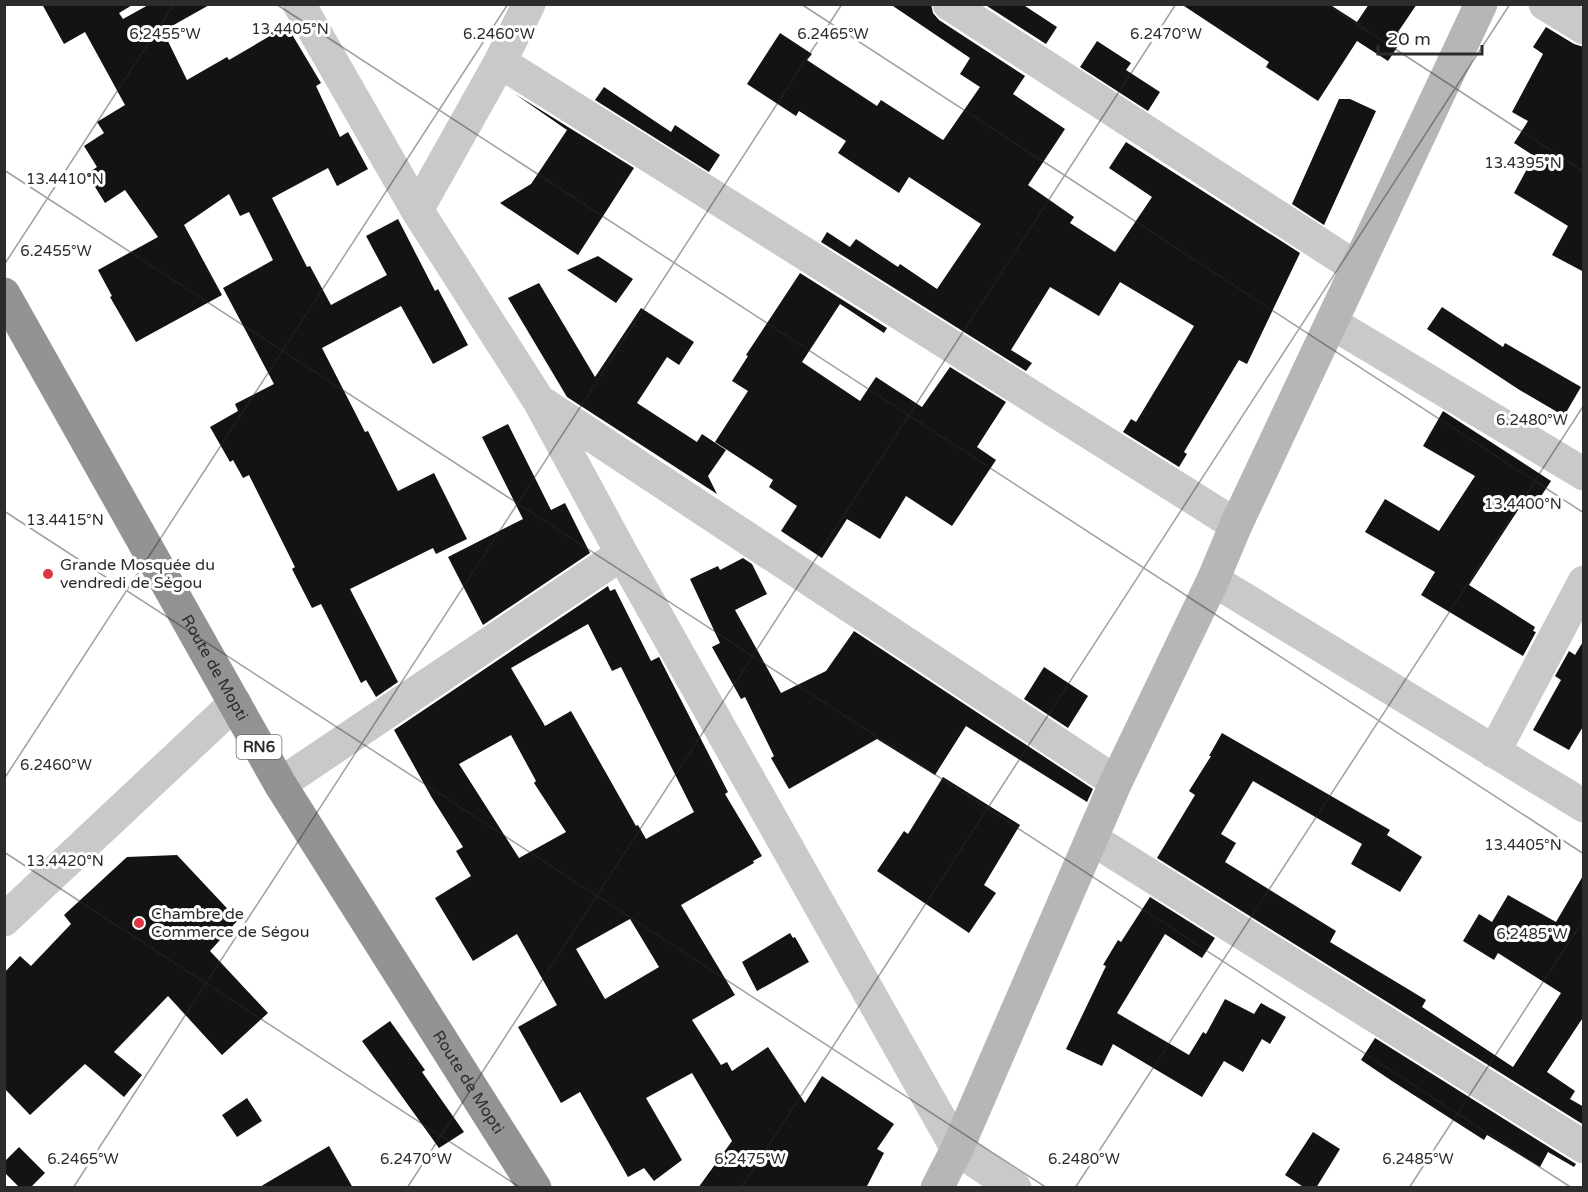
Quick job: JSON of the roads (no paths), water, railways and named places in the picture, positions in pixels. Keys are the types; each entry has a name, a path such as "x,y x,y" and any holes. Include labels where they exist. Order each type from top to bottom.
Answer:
{"highway":[{"name":"Route de Mopti","path":"4,294 280,784 535,1188"}],"street":[{"path":"299,4 417,210 539,401 622,554 957,1149 1015,1188"},
{"path":"417,210 530,4"},
{"path":"949,4 1357,268"},
{"path":"937,1188 957,1149 1116,782 1213,580 1236,525 1481,4"},
{"path":"1545,4 1584,28"},
{"path":"500,62 1236,525"},
{"path":"1332,322 1584,474"},
{"path":"539,401 1116,782"},
{"path":"280,784 622,554"},
{"path":"1213,580 1584,806"},
{"path":"1494,752 1584,582"},
{"path":"4,920 235,703"},
{"path":"1092,839 1584,1147"}],"place":[{"name":"Grande Mosquée du vendredi de Ségou","path":"48,574"},
{"name":"Chambre de Commerce de Ségou","path":"139,923"}]}
